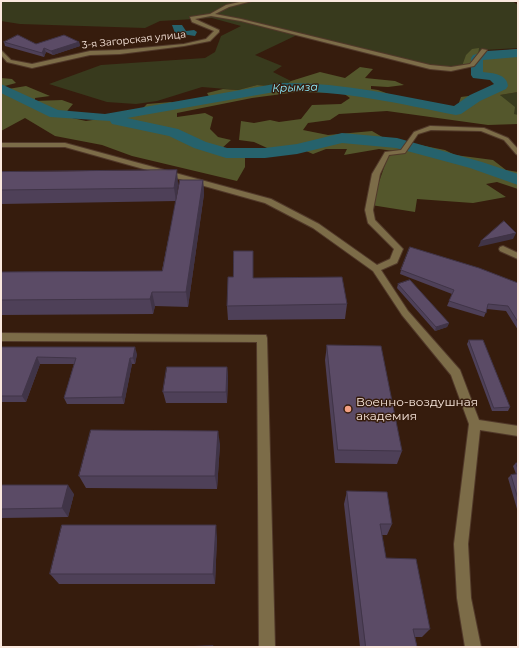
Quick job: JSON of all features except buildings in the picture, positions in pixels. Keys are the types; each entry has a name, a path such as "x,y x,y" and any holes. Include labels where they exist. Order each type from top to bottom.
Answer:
{"street":[{"name":"3-я Загорская улица","path":"1,52 9,61 32,66 90,53 127,52 184,45 208,40 217,31 194,21 192,18 211,15 228,6 250,1"},
{"path":"211,15 240,20 430,67 451,70 472,65 484,50"},
{"path":"376,269 394,261 400,249 371,221 369,210 376,174 387,153 404,152 416,133 430,128 482,129 506,139 518,153"},
{"path":"1,145 65,145 268,201 316,226 376,269 405,313 456,373 475,424 461,544 464,598 473,647"},
{"path":"503,249 518,256"},
{"path":"1,337 262,338 267,647"},
{"path":"475,424 518,430"}],"green space":[{"path":"1,1 512,1 518,5 518,48 484,50 472,65 451,69 430,67 297,35 255,55 282,66 273,72 291,81 282,87 257,85 238,90 202,87 157,101 136,104 107,102 49,84 101,65 205,58 215,52 221,36 241,26 212,18 160,21 145,28 20,24 1,21"},
{"path":"479,48 478,56 490,55 488,52 518,49 518,92 500,95 515,107 514,114 518,115 518,124 488,125 387,111 339,114 330,120 308,123 303,130 328,135 372,131 384,138 445,150 455,155 493,160 506,170 518,172 518,189 497,182 486,184 506,197 473,203 417,199 415,212 371,205 388,156 401,152 379,149 344,155 347,149 326,149 313,154 299,148 276,152 254,142 239,140 241,121 254,123 270,120 279,122 301,119 312,105 341,104 350,98 343,93 297,92 252,98 177,113 177,117 205,113 213,117 210,129 218,137 231,140 221,149 245,154 245,167 237,181 132,156 102,145 55,136 25,118 1,131 1,87 2,90 26,86 50,96 35,98 35,101 62,100 73,104 63,116 86,121 138,113 147,104 171,102 177,106 212,102 207,93 223,89 238,90 257,85 282,87 291,81 320,72 345,78 360,67 373,69 365,78 395,81 404,85 388,87 371,86 371,89 378,90 424,107 456,111 461,97 490,93 496,82 471,65 461,69 466,55 472,49"},
{"path":"1,78 12,79 16,83 1,87"},
{"path":"518,92 518,115 514,115 500,95"}],"water":[{"path":"172,25 182,25 186,31 194,30 197,32 195,36 175,33"}],"waterway":[{"name":"Крымза","path":"1,88 55,114 105,118 280,87 347,90 456,111 475,98 501,86 501,82 494,77 477,75 477,58 487,55 518,53"},
{"path":"117,121 173,132 200,145 226,153 265,153 297,149 342,138 397,143 476,165 518,180"}],"place":[{"name":"Военно-воздушная академия","path":"348,409"}]}
